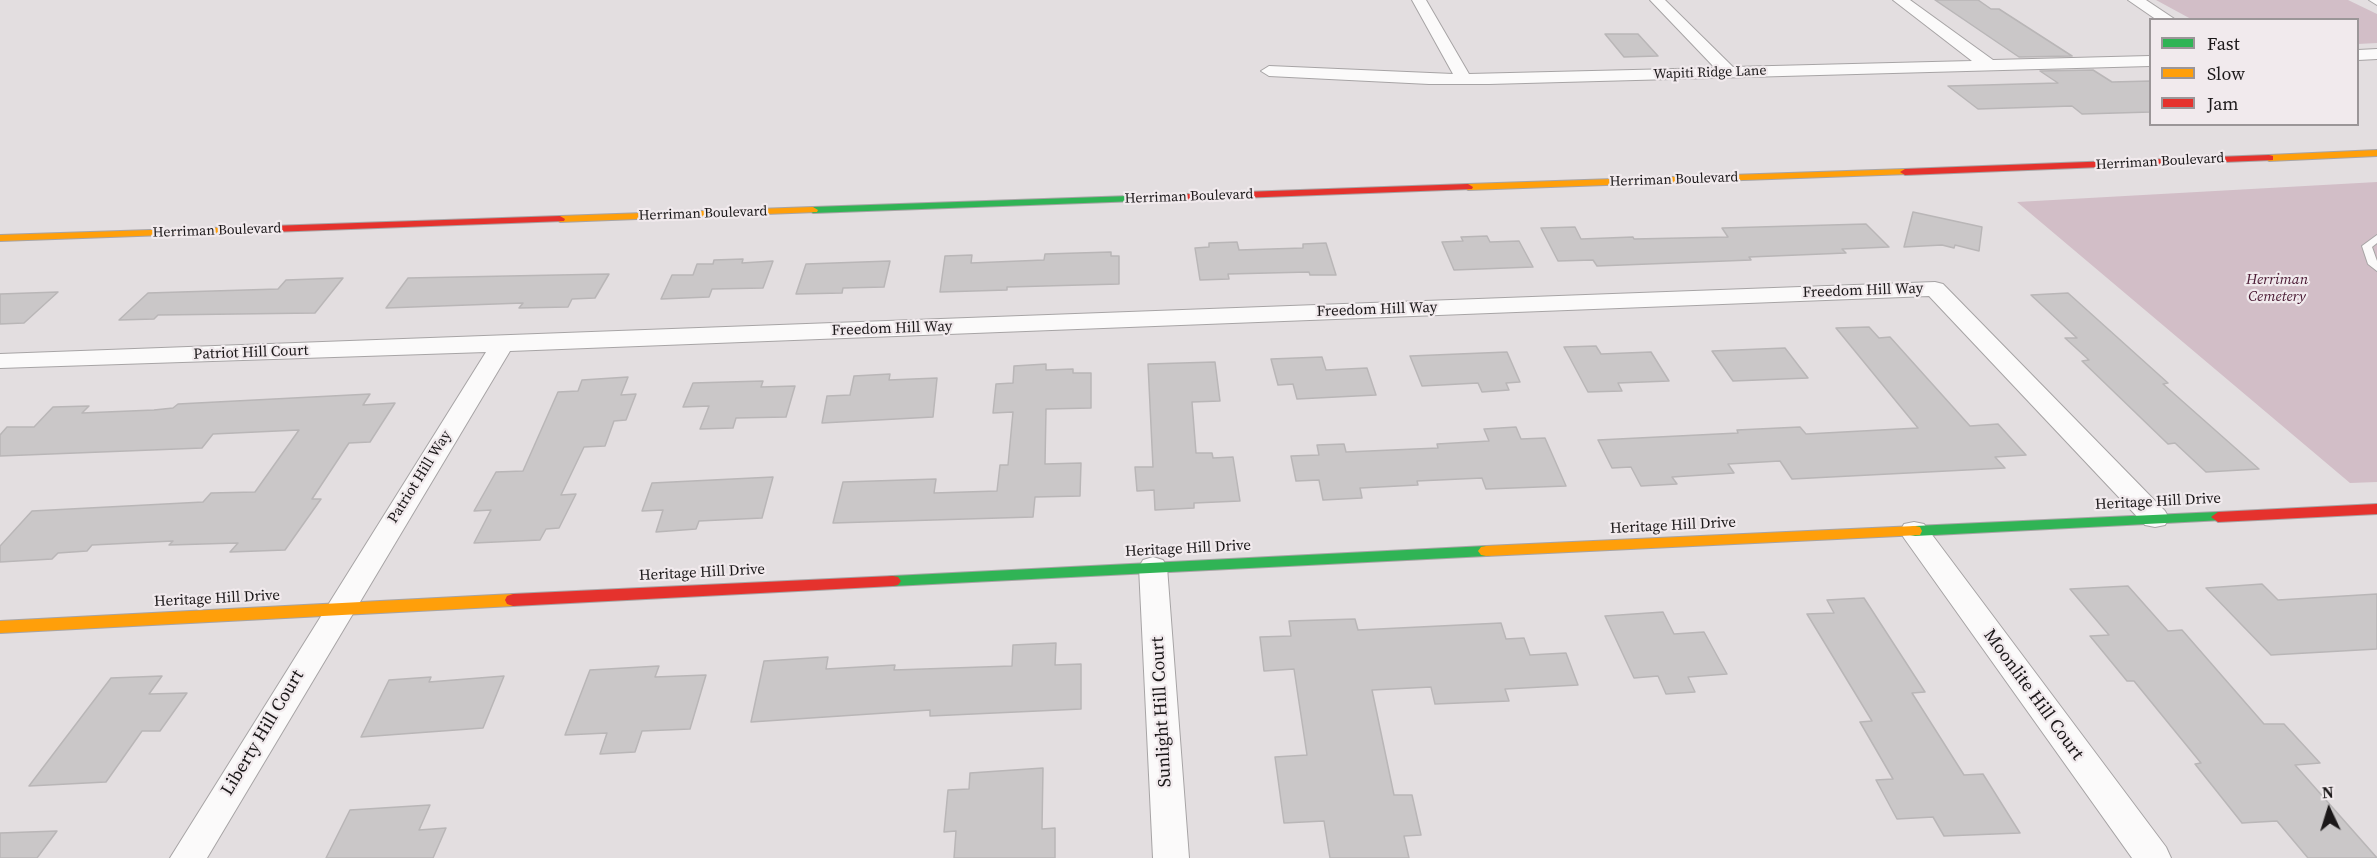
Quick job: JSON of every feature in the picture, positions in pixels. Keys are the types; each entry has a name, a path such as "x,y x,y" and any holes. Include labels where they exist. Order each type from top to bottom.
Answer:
{"street":[{"path":"1419,0 1464,79"},
{"path":"1657,0 1729,73"},
{"path":"1900,0 1990,66"},
{"path":"2134,0 2166,18"},
{"path":"2359,55 2377,54"},
{"name":"Wapiti Ridge Lane","path":"1269,70 1464,79 2149,61"},
{"name":"Herriman Boulevard","path":"0,238 2014,169 2377,153"},
{"name":"Freedom Hill Way","path":"502,344 1935,289 2155,518"},
{"name":"Patriot Hill Court","path":"0,361 502,344"},
{"name":"Patriot Hill Way","path":"339,609 502,344"},
{"name":"Heritage Hill Drive","path":"0,627 1153,567 2377,509"},
{"name":"Moonlite Hill Court","path":"1914,531 2153,858"},
{"name":"Sunlight Hill Court","path":"1153,567 1171,858"},
{"name":"Liberty Hill Court","path":"188,858 339,609"}],"lane":[{"path":"2377,238 2367,246 2373,264 2377,268"}],"green space":[{"path":"2156,0 2348,0 2377,14 2377,43 2359,44 2359,18 2189,18"},
{"name":"Herriman Cemetery","path":"2377,182 2377,482 2350,483 2017,202"}],"building":[{"path":"1935,0 1978,0 1991,9 1999,9 2072,56 2019,57"},
{"path":"1605,34 1638,34 1658,56 1624,57"},
{"path":"2093,70 2112,82 2149,81 2149,112 2082,114 2072,106 1978,109 1948,86 2058,83 2040,71"},
{"path":"1913,212 1982,227 1979,251 1955,245 1954,248 1942,245 1904,247"},
{"path":"1866,224 1889,247 1842,249 1846,253 1749,257 1751,260 1597,266 1593,260 1558,261 1541,228 1575,227 1581,239 1633,237 1634,239 1728,237 1722,228"},
{"path":"1487,236 1490,242 1519,241 1533,267 1454,270 1442,242 1463,241 1461,237"},
{"path":"1237,242 1239,250 1303,248 1303,244 1326,243 1336,275 1310,275 1309,272 1228,274 1229,279 1200,280 1195,248 1209,247 1209,243"},
{"path":"1111,252 1111,256 1119,256 1119,284 1007,287 1007,290 940,292 945,256 972,255 971,263 1044,260 1045,254"},
{"path":"743,259 742,263 773,261 763,288 712,289 709,297 661,299 672,275 693,275 697,264 713,264 714,260"},
{"path":"890,261 884,287 843,288 842,293 796,294 806,264"},
{"path":"609,274 595,298 572,299 568,307 519,308 523,303 386,308 408,278"},
{"path":"343,278 315,313 158,315 154,319 119,320 148,293 278,289 286,280"},
{"path":"58,292 24,323 0,324 0,294"},
{"path":"2068,293 2168,383 2163,384 2259,469 2206,472 2175,443 2168,444 2082,361 2089,360 2065,338 2077,338 2031,295"},
{"path":"1869,327 1879,338 1890,337 1970,426 1998,424 2026,455 1995,457 2005,468 1792,479 1780,461 1728,464 1734,473 1672,477 1677,484 1641,486 1631,467 1612,468 1598,440 1738,433 1737,430 1800,427 1806,434 1918,428 1836,328"},
{"path":"1596,346 1601,354 1651,352 1669,381 1618,383 1622,391 1588,392 1564,347"},
{"path":"1785,348 1808,378 1733,381 1712,351"},
{"path":"1507,352 1520,382 1506,383 1509,390 1482,392 1478,383 1422,386 1410,356"},
{"path":"1322,357 1326,370 1367,368 1376,395 1297,399 1293,384 1278,385 1271,359"},
{"path":"1215,362 1220,401 1192,402 1196,453 1212,453 1213,458 1233,457 1240,501 1194,503 1194,508 1155,510 1154,490 1137,491 1135,467 1153,467 1148,364"},
{"path":"1046,364 1046,370 1073,369 1073,373 1091,373 1091,408 1046,409 1045,464 1081,463 1080,496 1035,497 1033,517 833,523 843,482 936,479 934,493 997,491 1000,465 1008,465 1013,412 993,413 996,384 1013,383 1014,366"},
{"path":"890,374 889,380 937,378 933,417 822,423 827,396 850,395 854,376"},
{"path":"628,377 621,395 636,394 626,420 614,421 605,446 584,447 561,495 576,494 559,528 546,529 540,540 474,543 491,510 474,511 496,472 523,471 558,392 578,391 582,380"},
{"path":"763,381 761,387 795,386 786,417 736,418 733,428 700,429 709,406 683,407 693,383"},
{"path":"370,394 363,405 395,403 370,442 349,443 312,499 321,499 285,550 230,552 238,543 169,545 173,541 92,545 87,551 58,553 52,559 0,562 0,546 32,511 203,502 211,493 255,492 299,430 213,434 202,448 0,456 0,435 7,427 34,427 53,407 89,406 82,413 154,410 173,408 178,404"},
{"path":"1516,427 1521,439 1545,438 1566,486 1486,489 1482,478 1417,481 1418,485 1360,488 1362,498 1323,500 1319,480 1296,481 1291,456 1319,455 1317,445 1344,444 1346,452 1438,448 1437,444 1489,441 1484,429"},
{"path":"773,477 762,518 699,521 696,529 656,532 663,510 642,511 652,483"},
{"path":"2262,584 2278,600 2377,594 2377,649 2271,655 2206,588"},
{"path":"2128,586 2168,631 2182,630 2264,724 2284,724 2320,763 2295,765 2377,858 2308,858 2277,821 2242,823 2195,764 2201,763 2134,681 2127,681 2090,636 2109,635 2070,589"},
{"path":"1864,598 1925,692 1912,693 1964,775 1983,774 2020,833 1944,836 1933,817 1897,819 1876,780 1893,779 1860,722 1872,721 1807,614 1834,613 1827,600"},
{"path":"1663,612 1674,634 1704,632 1727,674 1688,677 1695,692 1666,694 1658,676 1634,678 1605,616"},
{"path":"1355,619 1358,630 1501,623 1506,639 1524,638 1530,655 1566,653 1578,685 1505,689 1509,701 1435,704 1431,687 1372,690 1394,795 1412,795 1421,835 1404,836 1409,858 1330,858 1324,821 1284,823 1275,757 1307,755 1294,669 1264,671 1260,637 1291,636 1289,621"},
{"path":"1056,643 1055,665 1081,664 1081,709 930,716 930,710 751,722 764,661 828,657 826,669 895,665 894,670 1012,666 1013,645"},
{"path":"659,666 655,677 706,675 690,729 642,731 635,752 600,754 607,733 565,735 590,670"},
{"path":"162,676 149,694 187,693 160,731 142,731 106,782 29,786 111,678"},
{"path":"504,676 483,728 361,737 389,680 431,677 429,682"},
{"path":"1043,768 1042,829 1055,828 1055,858 954,858 956,831 944,832 948,790 969,789 970,773"},
{"path":"430,805 419,830 446,828 433,858 326,858 350,810"},
{"path":"57,831 37,858 0,858 0,833"}],"traffic: fast":[{"path":"813,210 1188,197"},
{"path":"1915,531 2218,517"},
{"path":"893,581 1486,551"}],"traffic: slow":[{"path":"2269,158 2377,153"},
{"path":"1468,187 1905,172"},
{"path":"560,219 813,210"},
{"path":"0,238 271,229"},
{"path":"1486,551 1915,531"},
{"path":"0,627 513,600"}],"traffic: jam":[{"path":"1905,172 2269,158"},
{"path":"1188,197 1468,187"},
{"path":"271,229 560,219"},
{"path":"2218,517 2377,509"},
{"path":"513,600 893,581"}]}
